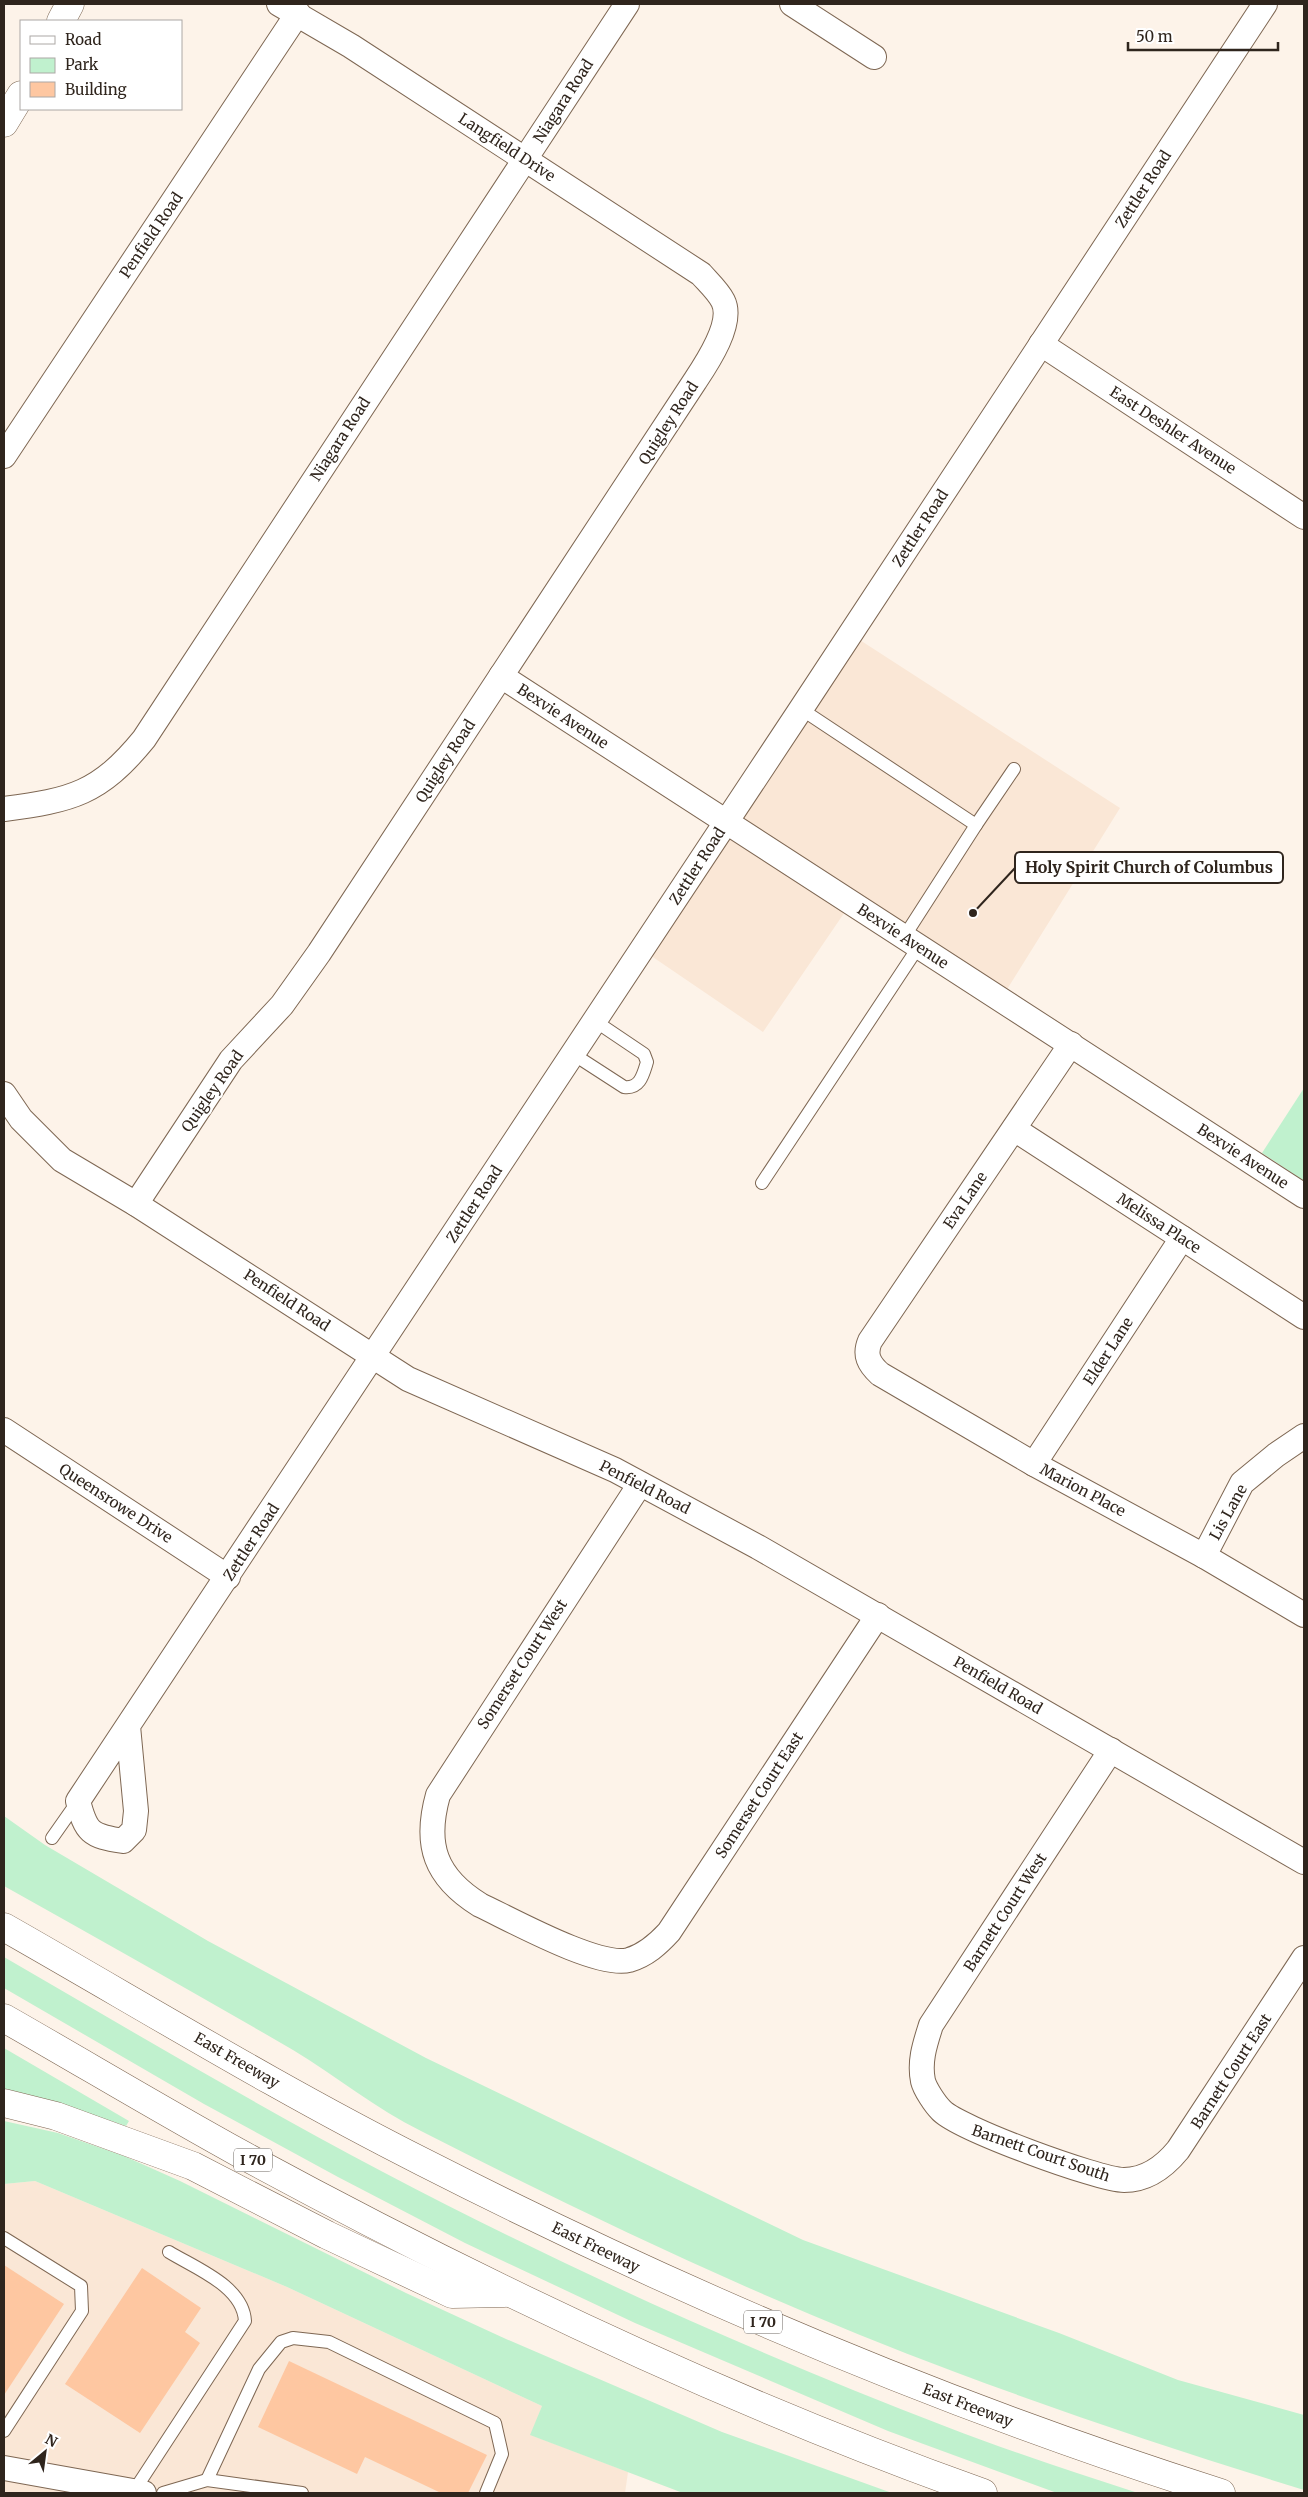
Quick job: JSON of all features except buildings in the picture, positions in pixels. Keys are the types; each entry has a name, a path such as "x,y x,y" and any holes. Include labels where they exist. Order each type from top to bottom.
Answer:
{"main road":[{"path":"62,20 70,4"},
{"path":"4,123 20,96"},
{"name":"East Freeway","path":"4,1927 395,2148 660,2278 858,2362 998,2417 1133,2465 1222,2493"},
{"name":"I 70","path":"4,2018 240,2153 508,2293 702,2381 847,2441 983,2493"},
{"path":"4,2103 56,2116 192,2166 327,2235 452,2294 508,2293"}],"street":[{"name":"Niagara Road","path":"4,809 52,802 96,786 123,765 144,739 627,4"},
{"path":"792,4 874,57"},
{"name":"Zettler Road","path":"78,1801 802,709 1265,4"},
{"name":"Langfield Drive","path":"289,9 701,274 724,302"},
{"name":"Penfield Road","path":"4,456 289,9"},
{"name":"Quigley Road","path":"136,1204 231,1060 282,1005 319,953 716,348 725,320 724,302"},
{"name":"East Deshler Avenue","path":"1041,344 1304,517"},
{"name":"Bexvie Avenue","path":"501,676 1304,1196"},
{"name":"Eva Lane","path":"867,1359 867,1348 870,1341 1071,1044"},
{"name":"Penfield Road","path":"4,1094 21,1119 62,1160 136,1204 408,1379 640,1484 758,1547 1304,1862"},
{"name":"Melissa Place","path":"1014,1129 1304,1318"},
{"name":"Elder Lane","path":"1034,1464 1182,1238"},
{"name":"Marion Place","path":"867,1359 880,1374 1034,1464 1204,1556 1304,1615"},
{"name":"Queensrowe Drive","path":"4,1432 228,1577"},
{"name":"Lis Lane","path":"1204,1556 1242,1483 1276,1455 1304,1436"},
{"name":"Somerset Court West","path":"628,1960 614,1962 588,1956 480,1905 464,1895 452,1884 441,1869 434,1854 431,1833 432,1814 438,1795 447,1778 640,1484"},
{"name":"Somerset Court East","path":"628,1960 656,1946 669,1932 878,1615"},
{"path":"78,1801 84,1825 102,1838 123,1841 134,1830 136,1811 128,1726"},
{"name":"Barnett Court West","path":"923,2082 922,2053 931,2026 1111,1750"},
{"name":"Barnett Court East","path":"1148,2175 1165,2165 1178,2150 1304,1958"},
{"name":"Barnett Court South","path":"923,2082 941,2111 970,2129 1101,2177 1125,2180 1148,2175"},
{"path":"4,2468 139,2492"}],"lane":[{"path":"802,709 976,826"},
{"path":"762,1183 912,941 976,826 1014,769"},
{"path":"573,1054 624,1087 637,1086 647,1062 644,1054 595,1021"},
{"path":"52,1838 78,1801"},
{"path":"4,2238 81,2286 82,2312 4,2430"},
{"path":"139,2492 245,2321 244,2309 226,2286 169,2252"},
{"path":"207,2480 259,2369 281,2342 293,2338 329,2342 495,2423 502,2454 486,2493"},
{"path":"163,2493 207,2480 302,2493"}],"shaded area":[{"path":"849,633 1120,808 1001,999 851,903 763,1032 641,949"},
{"path":"35,2181 287,2287 542,2406 531,2435 628,2472 625,2493 4,2492 4,2184"}],"green space":[{"path":"1304,1088 1304,1181 1262,1153"},
{"path":"4,1816 45,1845 208,1941 426,2058 803,2240 1059,2333 1178,2380 1304,2415 1304,2490 1085,2419 887,2346 685,2259 552,2197 421,2131 372,2103 293,2050 4,1886"},
{"path":"4,1957 287,2120 383,2172 521,2242 661,2308 875,2399 994,2444 1138,2493 1057,2493 888,2431 635,2323 465,2243 204,2104 4,1988"},
{"path":"4,2048 129,2121 126,2126 54,2102 4,2089"},
{"path":"4,2121 58,2133 124,2156 180,2181 406,2293 506,2339 722,2432 892,2493 683,2493 530,2435 542,2406 287,2287 35,2181 4,2184"}],"place":[{"name":"Holy Spirit Church of Columbus","path":"973,913"}]}
